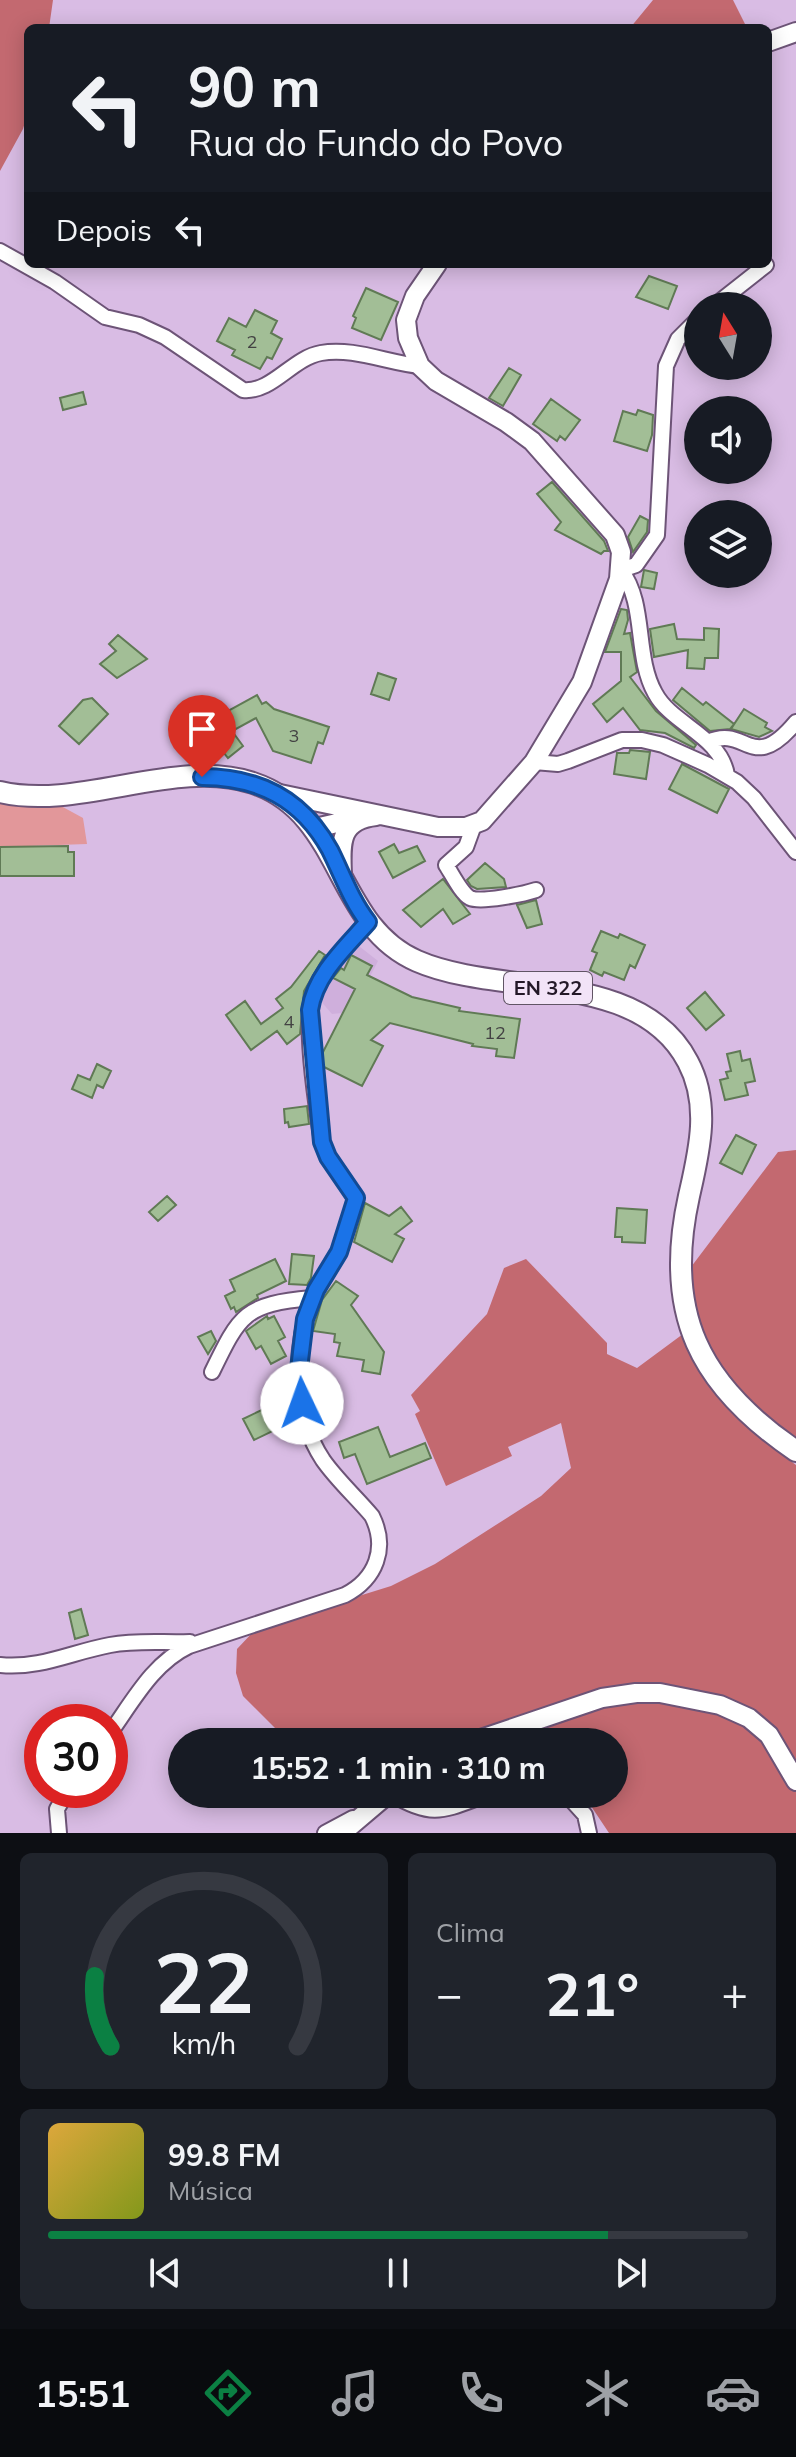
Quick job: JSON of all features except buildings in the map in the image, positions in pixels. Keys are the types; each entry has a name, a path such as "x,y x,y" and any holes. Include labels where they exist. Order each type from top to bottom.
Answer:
{"main road":[{"name":"EN 322","path":"0,792 37,796 177,779 217,777 245,780 275,793 305,816 315,828 368,922 392,946 417,961 456,973 602,999 647,1019 677,1045 695,1079 702,1116 698,1158 680,1250 687,1320 703,1357 726,1392 756,1422 796,1451"}],"street":[{"path":"772,41 796,32"},
{"path":"0,251 24,265"},
{"path":"30,268 110,319 139,325 165,337 243,390 259,389 299,361 326,352 420,366"},
{"path":"275,793 448,829 474,825 488,816 534,762 582,682 621,570 619,543 610,528 532,441 436,381 420,366 408,338 406,320 415,296 434,268"},
{"path":"732,292 762,268"},
{"path":"621,570 639,562 657,535 666,366 684,333"},
{"path":"621,570 633,591 646,666 654,692 664,705 708,742 721,757 727,775"},
{"path":"708,742 725,738 754,747 766,747 781,739 796,722"},
{"path":"534,762 563,763 616,741 635,739 663,745 727,775 754,798 796,852"},
{"path":"349,808 323,814 315,828 378,816"},
{"path":"342,875 345,833 353,823 378,816"},
{"path":"474,825 466,847 446,865 468,896 474,899 513,896 536,890"},
{"path":"128,1709 165,1660 175,1652 345,1595 364,1582 377,1563 380,1539 377,1527 372,1516 323,1459 305,1419 300,1386 300,1354 312,1298 339,1252 356,1198 328,1157 322,1142 310,1010 321,979 368,922"},
{"path":"212,1372 242,1318 277,1303 312,1298"},
{"path":"0,1665 49,1663 122,1643 203,1641"},
{"path":"513,1728 602,1698 628,1693 660,1693 720,1705 749,1718 769,1735 796,1781"},
{"path":"58,1808 59,1833"},
{"path":"419,1808 433,1811 443,1808"},
{"path":"579,1808 585,1815 589,1833"},
{"path":"325,1833 371,1809"},
{"path":"342,1833 371,1809"}],"shaded area":[{"path":"0,0 53,0 50,24 24,24 24,126 0,171"},
{"path":"653,0 733,0 745,24 633,24"},
{"path":"0,804 61,806 83,818 87,844 0,847"},
{"path":"355,943 378,961 352,1012 332,1014 319,999 321,988"},
{"path":"796,1150 796,1441 754,1405 721,1368 700,1324 691,1267 778,1152"},
{"path":"526,1259 607,1343 607,1354 637,1368 683,1334 704,1375 729,1408 796,1465 796,1833 609,1833 592,1808 628,1808 628,1728 538,1728 529,1714 487,1728 275,1728 243,1696 236,1673 237,1649 254,1631 391,1586 435,1564 541,1496 571,1468 561,1423 508,1447 512,1456 446,1486 415,1414 420,1411 411,1395 487,1314 504,1268"}],"route":[{"path":"202,777 253,783 275,793 298,810 324,840 359,911 368,922 321,979 310,1010 322,1142 328,1157 356,1198 339,1252 316,1290 305,1319 299,1369 302,1403"}]}
